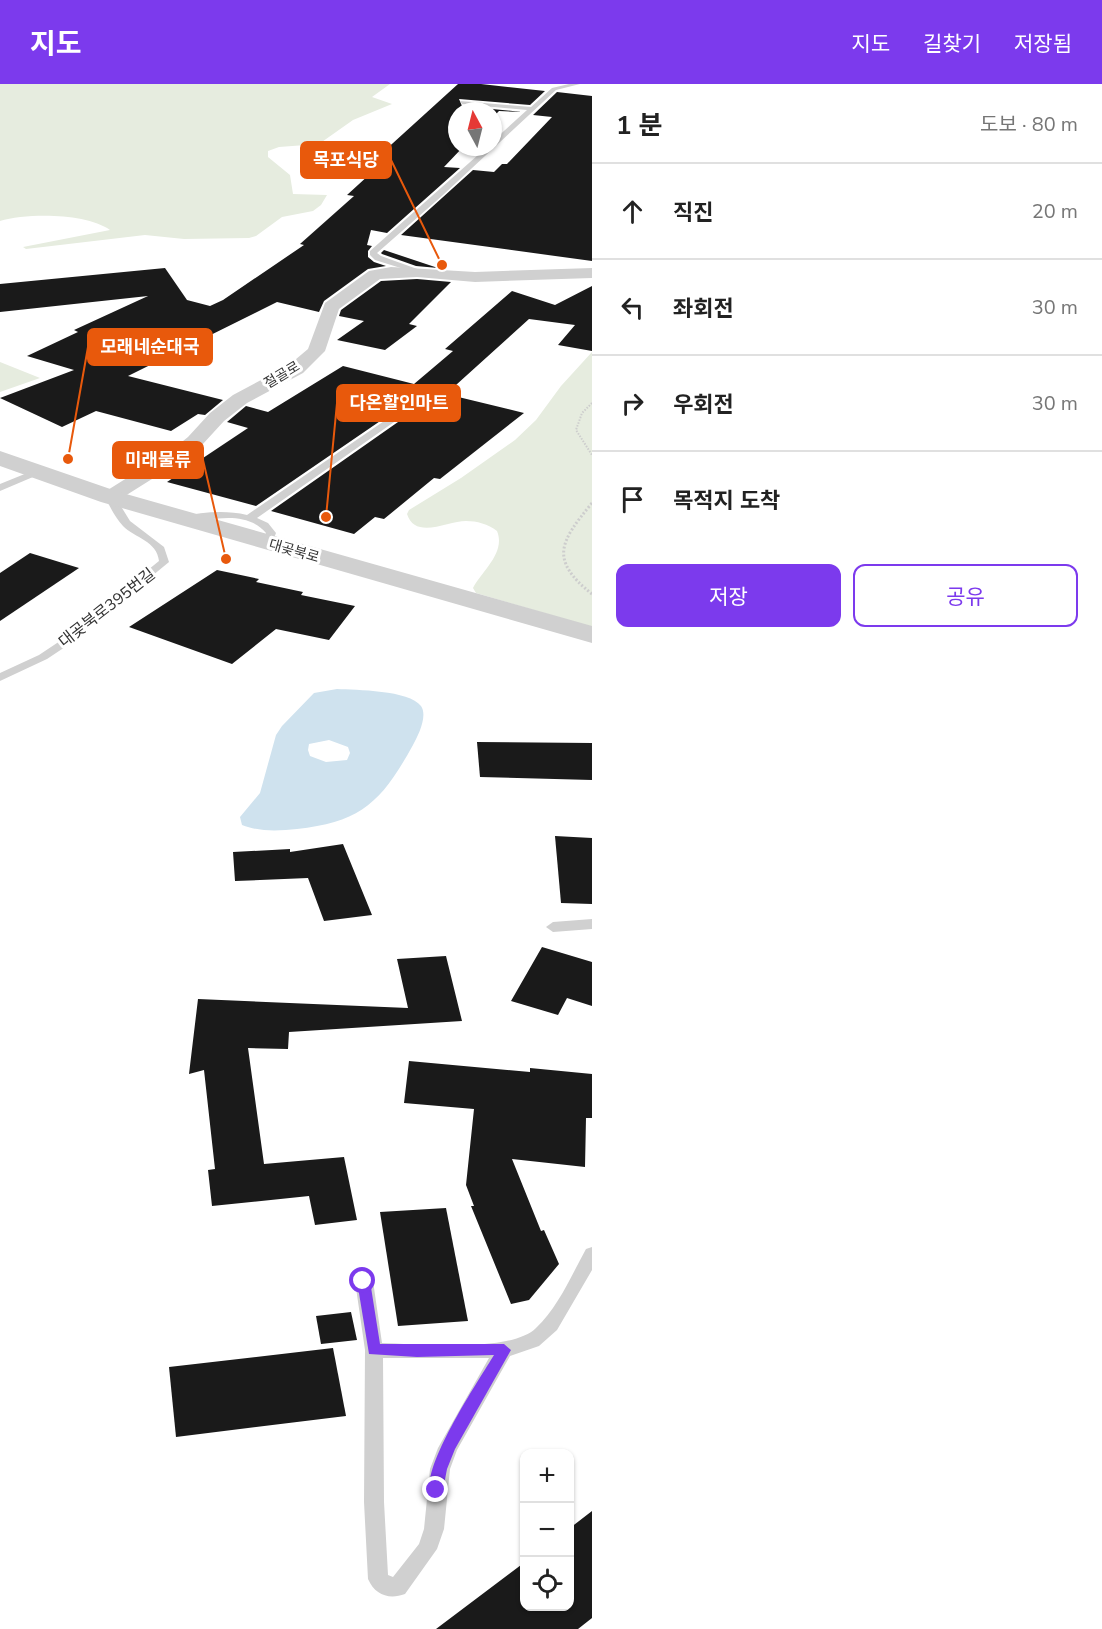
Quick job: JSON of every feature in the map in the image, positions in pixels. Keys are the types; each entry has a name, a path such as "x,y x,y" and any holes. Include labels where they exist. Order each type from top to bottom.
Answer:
{"street":[{"name":"절골로","path":"110,497 180,453 195,441 217,417 240,399 296,369 316,351 332,307 340,298 375,275 391,272 417,272 475,277 591,271"},
{"name":"대곶북로","path":"0,458 110,497 267,544 592,635"}],"lane":[{"path":"502,137 554,89 577,84"},
{"path":"502,106 532,109"},
{"path":"417,272 378,258 373,253 481,156"},
{"path":"248,519 412,406"},
{"path":"0,488 37,472"},
{"name":"대곶북로395번길","path":"0,677 43,657 64,643 164,562 165,554 160,545 127,525 110,497"},
{"path":"185,519 220,513 248,519 269,528 272,533 267,544"},
{"path":"553,927 592,924"},
{"path":"374,1350 417,1352 504,1350 532,1342 549,1326 592,1254"},
{"path":"363,1281 374,1350 374,1502 377,1568 378,1579 387,1587 398,1587 427,1549 434,1529 440,1469 462,1421 504,1350"}],"path":[{"path":"592,403 582,413 576,430 592,455"},
{"path":"592,503 571,528 562,552 567,572 572,579 592,594"}],"shaded area":[{"path":"0,84 390,84 372,97 392,104 353,120 319,144 279,147 268,151 268,157 290,175 293,194 327,195 321,205 313,211 282,217 256,236 184,239 145,235 26,249 23,247 110,230 87,220 56,216 12,218 0,221"},
{"path":"592,352 592,627 476,593 473,588 492,561 498,547 499,539 494,529 482,523 466,521 424,528 411,522 407,514 409,510 461,478 515,440 536,420 561,386"},
{"path":"0,362 40,378 0,392"}],"water":[{"path":"337,689 382,692 405,697 421,706 422,726 391,781 368,805 354,814 319,826 290,830 262,830 242,825 240,817 260,793 276,735 314,693","holes":["329,740 348,747 350,753 347,760 326,762 310,756 308,750 309,744"]}],"building":[{"path":"458,84 481,84 545,91 530,105 459,99 460,102 448,102 448,156 454,156 444,167 460,168 387,233 371,230 367,245 372,246 368,251 368,257 386,266 368,269 324,301 319,312 277,302 128,376 223,400 205,415 198,414 171,431 96,411 62,427 0,398 74,370 27,356 78,332 74,330 148,296 0,312 0,284 165,268 187,300 210,306 223,300 304,245 300,244 354,196 347,195 370,174 360,173"},
{"path":"557,92 592,96 592,261 401,235 473,170 494,172 502,164 507,164 552,117 533,115"},
{"path":"384,250 438,268 416,266 382,254"},
{"path":"417,279 451,282 409,324 417,326 385,350 337,340 364,321 339,316 341,310 381,281"},
{"path":"592,286 592,351 558,345 575,325 529,319 446,394 524,413 440,479 434,478 384,519 375,517 354,534 271,511 418,408 418,404 408,402 256,506 167,482 248,428 227,422 246,406 268,412 343,366 414,384 453,351 445,349 512,291 555,305"},
{"path":"30,553 79,568 0,621 0,573"},
{"path":"217,570 259,579 256,582 303,592 301,595 355,606 329,640 276,629 232,664 129,627"},
{"path":"477,742 592,743 592,780 480,777"},
{"path":"555,836 592,838 592,904 561,903"},
{"path":"343,844 372,915 324,921 308,878 235,881 233,852 290,849 290,852"},
{"path":"542,947 592,962 592,1006 567,998 558,1015 511,1001"},
{"path":"446,956 462,1021 289,1032 288,1049 248,1048 264,1164 344,1157 357,1220 315,1225 309,1196 212,1206 208,1170 215,1169 204,1070 189,1074 198,999 408,1008 397,959"},
{"path":"409,1061 530,1072 530,1068 592,1074 592,1118 586,1118 585,1167 512,1159 541,1231 544,1230 559,1264 529,1300 511,1304 471,1206 474,1206 466,1185 474,1109 404,1103"},
{"path":"446,1208 468,1321 398,1326 380,1212"},
{"path":"351,1312 357,1340 321,1344 316,1316"},
{"path":"333,1348 346,1416 176,1437 169,1367"},
{"path":"592,1511 592,1618 578,1629 436,1629 520,1566 520,1611 574,1611 574,1525"}],"place":[{"name":"목포식당","path":"442,265"},
{"name":"모래네순대국","path":"68,459"},
{"name":"다온할인마트","path":"326,517"},
{"name":"미래물류","path":"226,559"}],"route":[{"path":"363,1281 374,1350 417,1352 504,1350 448,1448 440,1469 436,1490"}]}
